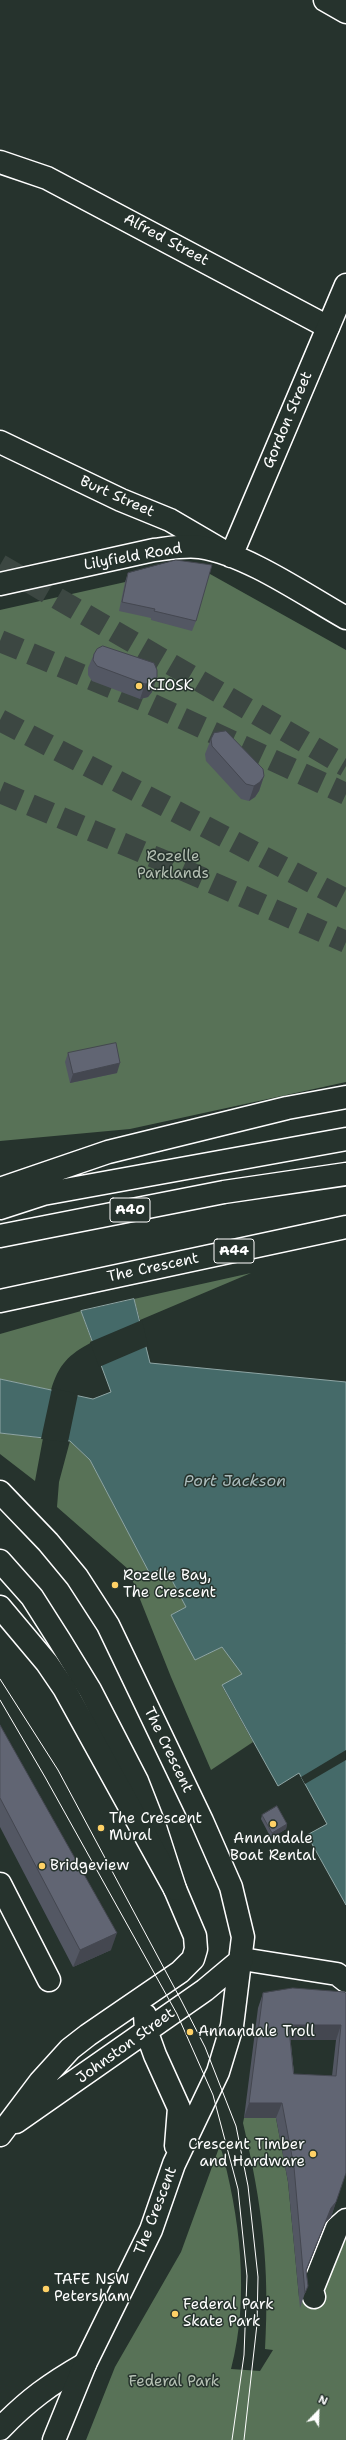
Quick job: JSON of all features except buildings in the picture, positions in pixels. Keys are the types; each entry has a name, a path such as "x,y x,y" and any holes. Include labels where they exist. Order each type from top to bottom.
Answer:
{"main road":[{"path":"325,0 346,12"},
{"name":"Alfred Street","path":"0,162 47,178 328,327"},
{"name":"Gordon Street","path":"231,556 346,285"},
{"name":"Burt Street","path":"0,442 121,500 170,520 231,556"},
{"name":"Lilyfield Road","path":"0,584 178,546 199,547 231,556 346,618"},
{"path":"0,1189 108,1152 288,1108 346,1098"},
{"path":"0,1208 43,1194 346,1139"},
{"name":"A40","path":"0,1236 293,1181 346,1174"},
{"name":"The Crescent","path":"2,1302 346,1227"},
{"name":"The Crescent","path":"0,1492 48,1542 77,1577 108,1625 202,1821 231,1887 243,1937 242,1959 233,2020 223,2059 174,2164 151,2230 85,2364 54,2440"},
{"path":"0,1561 32,1597 90,1690 137,1781 155,1827 175,1889"},
{"path":"6,1614 64,1688 175,1889"},
{"path":"0,1884 49,1980"},
{"name":"Johnston Street","path":"4,2131 40,2082 70,2049 88,2034 150,1993 186,1966 196,1950 195,1936 175,1889"},
{"path":"174,2164 180,2119 179,2108 146,2030 145,2012 150,1993 169,1991 242,1959 337,1974 346,1981"},
{"name":"Johnston Street","path":"4,2131 54,2098 146,2030 205,1990 242,1959"},
{"path":"314,2297 312,2290 337,2228 346,2220"},
{"path":"0,2429 24,2404 50,2384 85,2364"}],"green space":[{"name":"Rozelle Parklands","path":"179,570 210,574 346,650 346,1082 130,1129 0,1141 0,610"},
{"path":"251,1273 140,1320 134,1299"},
{"path":"81,1311 92,1342 77,1351 66,1361 57,1373 51,1390 0,1379 0,1334"},
{"path":"0,1433 43,1438 35,1481 0,1454"},
{"path":"70,1441 90,1460 150,1574 165,1567 186,1607 171,1615 195,1660 222,1647 243,1674 222,1686 253,1742 211,1770 171,1677 128,1569 57,1507 59,1482"},
{"name":"Federal Park","path":"244,2118 276,2118 288,2182 299,2297 309,2302 325,2285 346,2239 346,2440 86,2440 115,2367 181,2252 220,2145 233,2199 240,2256 240,2313 237,2342 231,2369 260,2371 273,2350 265,2349 266,2290 263,2235 260,2208 243,2123"}],"water":[{"name":"Port Jackson","path":"134,1299 150,1363 346,1382 346,1905 307,1835 327,1824 299,1773 278,1786 222,1685 242,1674 222,1647 195,1660 171,1615 186,1607 165,1567 150,1574 90,1460 70,1441 0,1433 0,1379 93,1399 111,1392 81,1311"}],"pier":[{"path":"142,1320 148,1346 99,1367 90,1342"},
{"path":"52,1388 78,1394 68,1442 41,1439"},
{"path":"346,1750 346,1760 305,1784 301,1777"}],"tunnel":[{"path":"0,565 346,766"},
{"path":"0,641 149,703 346,794"},
{"path":"0,720 346,900"},
{"path":"0,792 159,859 346,942"}],"tram line":[{"path":"0,1679 58,1770 181,2000 205,2047 236,2126 248,2186 258,2277 257,2324 244,2440"},
{"path":"0,1700 45,1777 177,2014 213,2095 238,2189 247,2276 244,2355 232,2440"}],"place":[{"name":"KIOSK","path":"139,686"},
{"name":"Rozelle Bay, The Crescent","path":"115,1585"},
{"name":"Annandale Boat Rental","path":"273,1824"},
{"name":"The Crescent Mural","path":"101,1828"},
{"name":"Bridgeview","path":"42,1866"},
{"name":"Annandale Troll","path":"190,2032"},
{"name":"Crescent Timber and Hardware","path":"313,2154"},
{"name":"TAFE NSW Petersham","path":"46,2289"},
{"name":"Federal Park Skate Park","path":"175,2314"}]}
